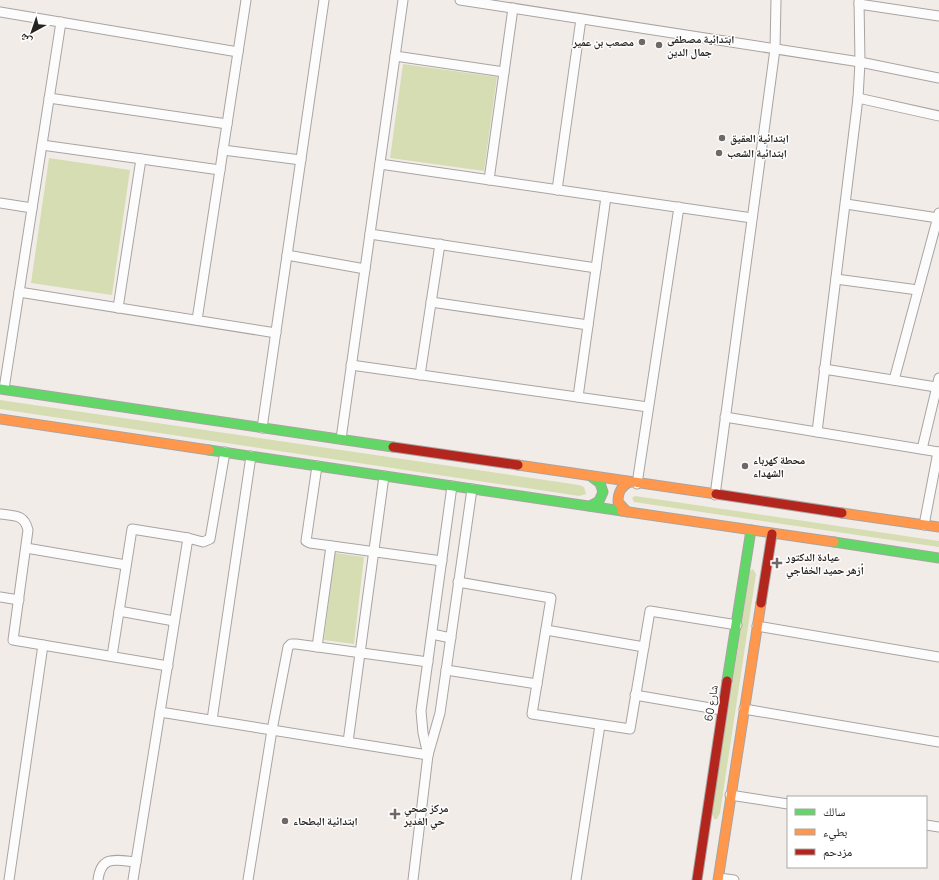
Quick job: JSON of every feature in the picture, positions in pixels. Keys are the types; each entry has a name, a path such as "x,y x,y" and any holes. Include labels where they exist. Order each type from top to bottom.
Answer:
{"main road":[{"path":"2,389 939,527"},
{"path":"0,419 939,558"},
{"path":"590,506 599,501 603,492 600,483 592,477"},
{"path":"627,512 618,502 618,494 623,486 634,483"},
{"name":"شارع 60","path":"719,879 722,850 716,819 722,710 737,625 751,530"},
{"name":"شارع 60","path":"697,880 702,848 730,795 772,534"},
{"path":"745,569 756,566 766,572"},
{"path":"702,848 712,845 722,850"}],"street":[{"path":"197,320 246,0"},
{"path":"262,428 324,0"},
{"path":"341,440 403,0"},
{"path":"462,0 860,62 939,78"},
{"path":"715,495 775,49 776,0"},
{"path":"817,432 858,98 860,62 859,2 939,16"},
{"path":"489,180 513,8"},
{"path":"0,12 238,52"},
{"path":"558,190 581,19"},
{"path":"2,389 19,292 61,22"},
{"path":"395,56 504,72"},
{"path":"49,98 227,124"},
{"path":"858,98 939,116"},
{"path":"42,145 220,170"},
{"path":"223,150 301,160"},
{"path":"118,308 141,159"},
{"path":"380,164 752,218"},
{"path":"578,397 606,197"},
{"path":"0,203 32,208"},
{"path":"846,204 938,215 894,380"},
{"path":"634,483 648,407 679,207"},
{"path":"370,234 596,268"},
{"path":"420,374 440,244"},
{"path":"287,255 365,269"},
{"path":"836,279 918,290"},
{"path":"19,292 276,332"},
{"path":"431,302 588,325"},
{"path":"351,365 648,407"},
{"path":"824,370 894,380 937,382 922,450"},
{"path":"725,417 939,452 924,525"},
{"path":"112,656 132,529 188,538 203,542 210,539 225,452"},
{"path":"212,720 251,456"},
{"path":"317,466 306,541 442,562"},
{"path":"348,742 384,476"},
{"path":"428,754 423,733 422,711 452,486"},
{"path":"412,880 428,754 438,724 472,489"},
{"path":"0,514 19,517 26,522 28,530 13,640 168,666"},
{"path":"133,880 188,538"},
{"path":"317,647 331,546"},
{"path":"26,548 126,565"},
{"path":"458,582 551,598 532,714 600,725 630,729 650,611 737,625"},
{"path":"0,597 19,600"},
{"path":"119,611 174,621"},
{"path":"757,626 939,657"},
{"path":"546,630 644,647"},
{"path":"432,634 451,638"},
{"path":"248,880 272,730 288,647 291,644 296,644 428,662"},
{"path":"9,880 43,645"},
{"path":"446,670 537,684"},
{"path":"636,695 722,710"},
{"path":"744,709 939,742"},
{"path":"160,712 428,754"},
{"path":"576,880 600,725"},
{"path":"730,795 787,804"},
{"path":"927,825 939,827"},
{"path":"98,880 99,869 106,862 112,860 136,862"},
{"path":"719,879 734,880"}],"green space":[{"path":"403,64 497,77 484,171 390,158"},
{"path":"49,158 130,170 112,295 31,283"},
{"path":"0,400 579,485 584,487 586,494 579,496 0,409"},
{"path":"635,496 939,541 939,547 634,502 632,498"},
{"path":"335,553 364,557 354,644 324,640"},
{"path":"753,569 756,574 720,813 717,819 714,819 712,813 750,571"}],"traffic: fast":[{"path":"0,389 393,447"},
{"path":"209,450 622,511"},
{"path":"590,506 599,501 603,492 600,483 592,477"},
{"path":"727,681 751,530"},
{"path":"834,542 939,558"}],"traffic: slow":[{"path":"0,419 209,450"},
{"path":"518,465 716,494"},
{"path":"627,512 618,502 618,498 622,487 630,482"},
{"path":"622,511 834,542"},
{"path":"842,513 939,527"},
{"path":"718,880 761,603"}],"traffic: jam":[{"path":"393,447 518,465"},
{"path":"716,494 842,513"},
{"path":"761,603 772,534"},
{"path":"697,880 727,681"}],"place":[{"name":"مصعب بن عمير","path":"642,42"},
{"name":"ابتدائية مصطفى جمال الدين","path":"659,45"},
{"name":"ابتدائية العقيق","path":"722,138"},
{"name":"ابتدائية الشعب","path":"719,153"},
{"name":"محطة كهرباء الشهداء","path":"745,466"},
{"name":"عيادة الدكتور أزهر حميد الخفاجي","path":"777,563"},
{"name":"مركز صحي حي الغدير","path":"395,814"},
{"name":"ابتدائية البطحاء","path":"285,821"}]}
